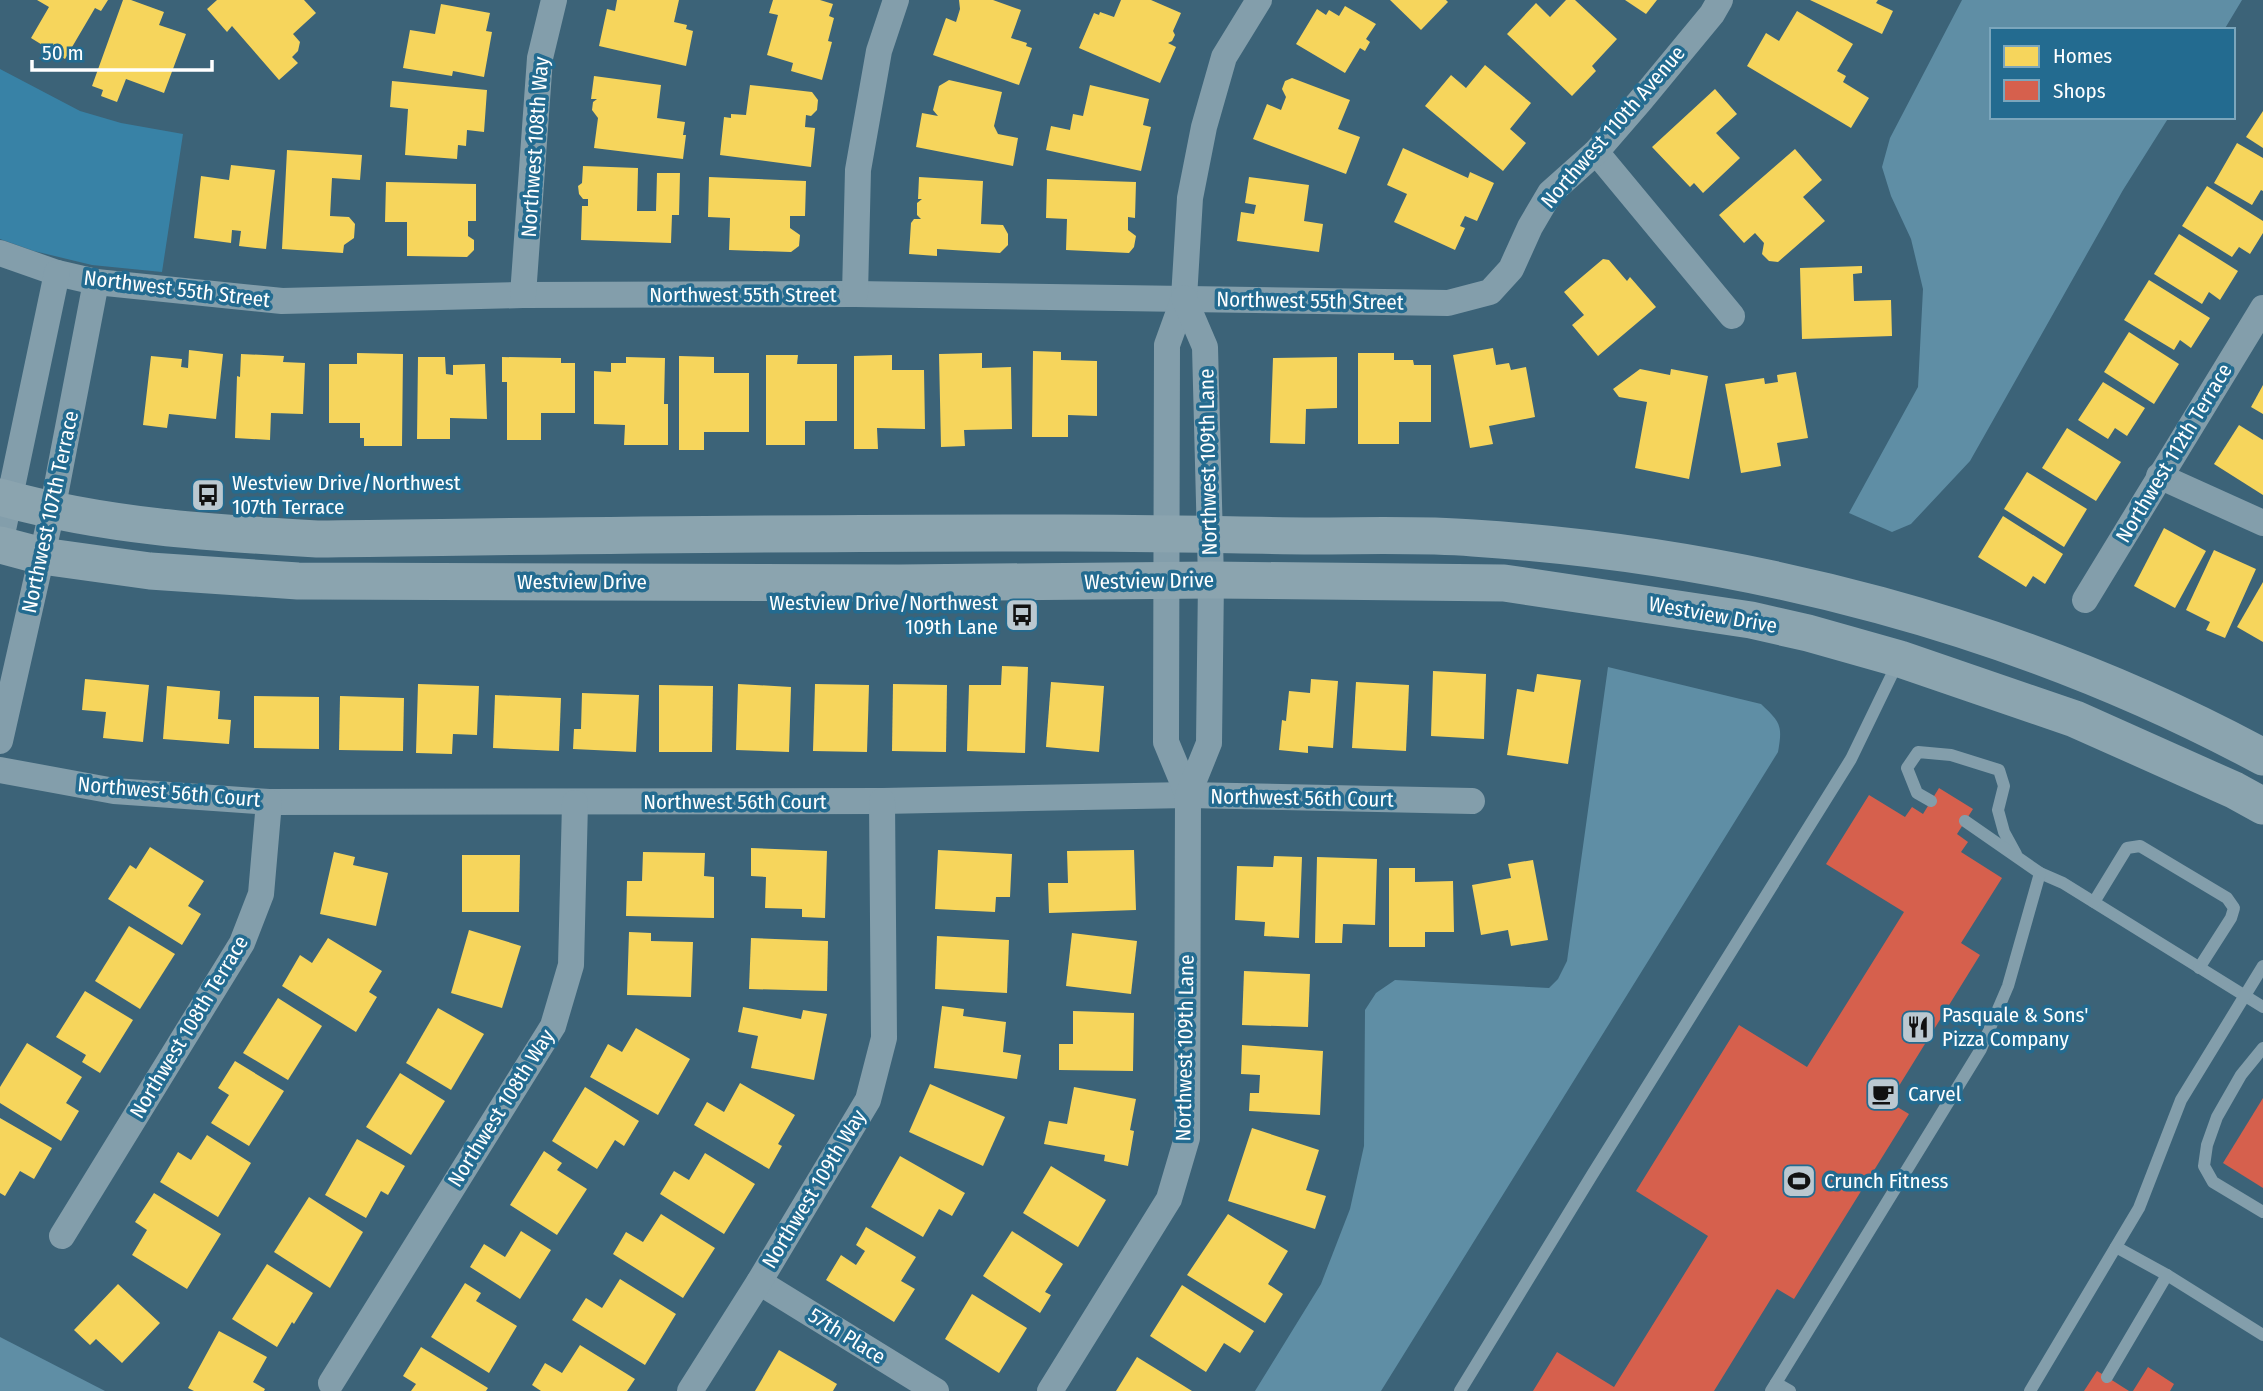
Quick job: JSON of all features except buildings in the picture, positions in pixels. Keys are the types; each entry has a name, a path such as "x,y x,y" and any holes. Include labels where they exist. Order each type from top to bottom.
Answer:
{"street":[{"name":"Northwest 108th Way","path":"523,295 540,58 554,0"},
{"path":"855,294 858,170 879,51 896,0"},
{"name":"Northwest 109th Lane","path":"1188,795 1166,742 1167,345 1184,298 1190,198 1204,127 1224,57 1259,0"},
{"name":"Northwest 110th Avenue","path":"1490,292 1511,269 1530,227 1550,193 1596,152 1712,14 1720,0"},
{"path":"1596,152 1732,316"},
{"name":"Northwest 55th Street","path":"0,253 57,273 96,282 282,301 523,295 855,294 1448,303 1490,292"},
{"name":"Northwest 107th Terrace","path":"0,544 4,499 57,273"},
{"name":"Northwest 107th Terrace","path":"0,741 52,511 96,282"},
{"name":"Northwest 109th Lane","path":"1050,1391 1169,1199 1187,1138 1188,795 1209,743 1211,580 1205,347 1184,298"},
{"name":"Northwest 112th Terrace","path":"2085,600 2263,308"},
{"path":"2159,476 2263,523"},
{"path":"4,499 52,511 141,525 317,540 843,533 1167,533 1469,537 1618,551 1803,584 1900,610 2013,646 2126,691 2263,757"},
{"name":"Westview Drive","path":"0,544 42,556 150,571 299,581 913,583 1211,580 1504,583 1751,620 1900,659 2076,719 2222,784 2263,807"},
{"name":"Northwest 56th Court","path":"0,770 114,791 269,802 882,801 1188,795 1472,801"},
{"name":"Northwest 109th Way","path":"690,1391 868,1100 884,1038 882,801"},
{"name":"Northwest 108th Terrace","path":"62,1236 242,943 261,894 269,802"},
{"name":"Northwest 108th Way","path":"331,1383 553,1026 571,965 575,803"},
{"name":"57th Place","path":"759,1282 936,1391"}],"lane":[{"path":"1460,1391 1844,771 1900,659"},
{"path":"1931,801 1917,793 1907,768 1919,752 1951,755 1999,770 2004,786 1997,810 2004,832 2019,859"},
{"path":"1965,821 2040,873 2063,883 2263,1007"},
{"path":"2094,902 2127,848 2140,846 2227,898 2234,908 2231,918 2199,968"},
{"path":"1790,1391 1773,1387 1981,1049 2008,986 2040,873"},
{"path":"2030,1391 2139,1208 2181,1100 2263,966"},
{"path":"2263,1048 2241,1075 2217,1117 2207,1145 2204,1166 2213,1182 2263,1212"},
{"path":"2116,1247 2167,1275 2263,1335"},
{"path":"2108,1377 2167,1275"}],"shaded area":[{"path":"1962,0 2242,0 2225,28 1990,28 1990,119 2168,119 2123,190 1970,461 1911,524 1892,532 1849,513 1918,387 1923,289 1911,239 1891,196 1882,167 1890,138"},
{"path":"0,69 80,111 121,123 183,134 162,272 92,265 34,251 0,239"},
{"path":"1608,667 1761,704 1772,715 1780,730 1778,752 1381,1391 1255,1391 1321,1284 1350,1209 1364,1146 1365,1010 1376,993 1395,980 1549,988 1558,979 1567,961"},
{"path":"0,1337 105,1391 0,1391"}],"place":[{"name":"Westview Drive/Northwest 107th Terrace","path":"208,495"},
{"name":"Westview Drive/Northwest 109th Lane","path":"1022,615"},
{"name":"Pasquale & Sons' Pizza Company","path":"1918,1027"},
{"name":"Carvel","path":"1883,1094"},
{"name":"Crunch Fitness","path":"1799,1181"}]}
